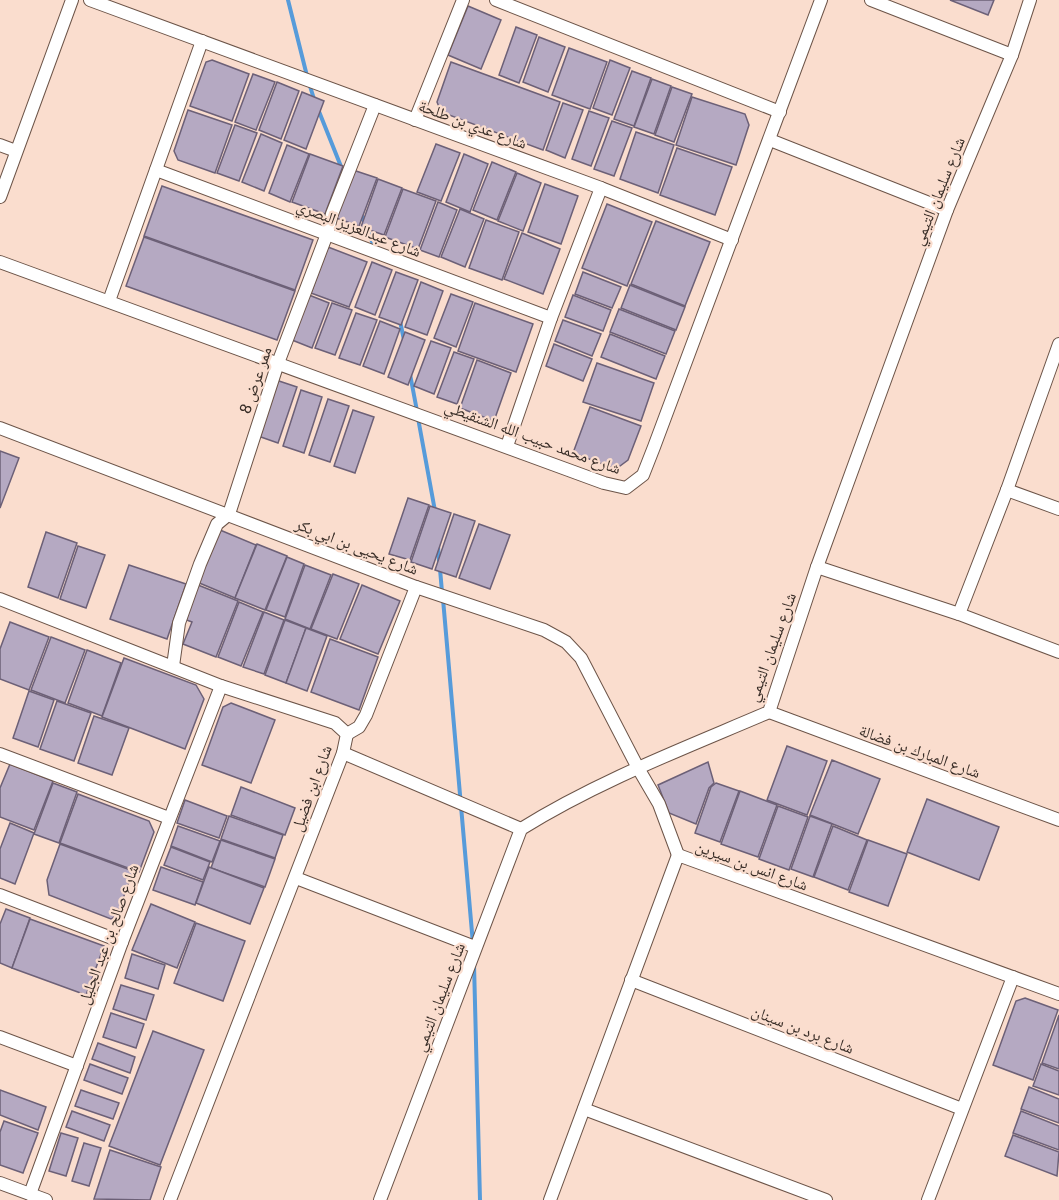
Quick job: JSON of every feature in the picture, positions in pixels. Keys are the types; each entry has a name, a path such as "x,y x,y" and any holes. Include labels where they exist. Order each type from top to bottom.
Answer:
{"street":[{"path":"0,196 72,0"},
{"name":"شارع عدي بن طلحة","path":"90,0 601,188 732,240"},
{"path":"416,120 463,0"},
{"path":"496,0 780,112"},
{"name":"شارع محمد حبيب الله الشنقيطي","path":"0,262 604,483 626,488 643,475 821,0"},
{"path":"871,0 1012,55"},
{"name":"شارع سليمان التيمي","path":"380,1200 521,829 544,814 638,768 769,712 817,567 947,210 1012,55 1030,0"},
{"path":"109,301 202,41"},
{"name":"ممر عرض 8","path":"173,666 179,623 200,564 218,524 229,514 278,363 327,234 332,214 375,105"},
{"path":"770,140 947,210"},
{"path":"0,145 16,151"},
{"name":"شارع عبدالعزيز البصري","path":"156,170 551,318"},
{"path":"507,446 551,318 601,188"},
{"path":"959,614 1007,490 1059,344"},
{"name":"شارع يحيى بن ابي بكر","path":"0,428 416,587 544,630 566,642 581,658 659,804 678,855"},
{"path":"1007,490 1059,509"},
{"path":"817,567 959,614 1059,652"},
{"path":"347,734 358,727 366,715 416,587"},
{"name":"شارع ابن فضيل","path":"0,600 222,686 335,723 347,734 343,753 296,878 170,1200"},
{"name":"شارع صالح بن عبد الجليل","path":"30,1194 122,942 222,686"},
{"name":"شارع المبارك بن فضالة","path":"769,712 1059,820"},
{"path":"343,753 521,829"},
{"path":"0,754 169,818"},
{"name":"شارع انس بن سيرين","path":"550,1200 678,855 1059,994"},
{"path":"296,878 476,947"},
{"path":"0,896 122,942"},
{"path":"928,1200 1013,977"},
{"name":"شارع برد بن سينان","path":"631,980 962,1109"},
{"path":"0,1037 77,1066"},
{"path":"584,1108 826,1200"},
{"path":"0,1184 46,1200"}],"building":[{"path":"950,0 994,0 988,15"},
{"path":"468,6 501,20 481,69 448,55"},
{"path":"516,27 537,35 519,83 499,75"},
{"path":"539,37 565,47 548,92 523,82"},
{"path":"569,48 607,62 590,109 552,95"},
{"path":"212,60 249,74 232,121 190,106 206,62"},
{"path":"610,60 630,68 612,115 593,108"},
{"path":"451,62 560,102 543,150 441,112 437,102"},
{"path":"632,71 651,78 634,126 614,119"},
{"path":"253,74 275,82 256,130 235,122"},
{"path":"652,79 671,86 654,134 634,127"},
{"path":"277,82 299,91 281,139 259,130"},
{"path":"672,87 692,94 674,142 655,135"},
{"path":"302,92 324,101 306,149 284,140"},
{"path":"692,97 745,114 749,125 736,165 676,145"},
{"path":"563,103 583,110 565,158 546,150"},
{"path":"188,110 232,125 215,173 178,160 174,151"},
{"path":"589,111 609,118 591,166 572,159"},
{"path":"612,121 632,128 614,176 594,169"},
{"path":"235,125 257,133 239,181 217,173"},
{"path":"636,132 674,145 658,193 620,179"},
{"path":"261,134 282,143 264,191 242,182"},
{"path":"436,144 460,153 441,201 417,192"},
{"path":"287,145 309,154 290,202 269,193"},
{"path":"677,148 732,167 715,215 660,195"},
{"path":"310,154 343,166 325,214 292,202"},
{"path":"464,154 488,164 470,212 446,202"},
{"path":"492,162 516,172 497,220 473,210"},
{"path":"353,170 377,178 359,226 336,218"},
{"path":"517,173 541,183 523,231 498,221"},
{"path":"378,179 402,188 384,235 361,227"},
{"path":"545,184 578,196 561,244 528,232"},
{"path":"162,186 313,240 295,290 144,236"},
{"path":"403,189 436,201 418,249 385,237"},
{"path":"438,202 457,210 439,257 420,250"},
{"path":"607,204 652,222 627,286 582,268"},
{"path":"460,209 484,219 465,267 441,257"},
{"path":"486,220 519,232 502,280 469,268"},
{"path":"656,221 710,242 685,306 631,284"},
{"path":"522,233 560,249 543,294 504,279"},
{"path":"144,237 295,291 277,340 126,286"},
{"path":"328,247 367,262 349,307 311,293"},
{"path":"372,262 392,270 375,315 355,307"},
{"path":"396,272 418,280 401,325 379,317"},
{"path":"583,272 621,287 612,308 575,294"},
{"path":"421,282 443,291 427,335 405,327"},
{"path":"630,285 685,307 676,330 621,308"},
{"path":"451,294 473,302 456,347 434,338"},
{"path":"309,295 329,303 312,348 292,340"},
{"path":"573,295 611,310 603,331 565,317"},
{"path":"332,303 352,310 335,355 315,348"},
{"path":"475,303 533,324 516,372 458,351"},
{"path":"619,309 675,331 666,354 610,332"},
{"path":"356,313 377,320 360,365 339,358"},
{"path":"563,320 601,334 592,356 555,341"},
{"path":"380,321 400,329 384,374 363,366"},
{"path":"405,332 425,340 408,385 388,377"},
{"path":"610,334 665,356 656,379 601,357"},
{"path":"431,341 451,348 434,394 414,386"},
{"path":"554,344 592,359 583,381 546,366"},
{"path":"454,352 474,359 457,404 437,397"},
{"path":"477,360 511,373 494,421 460,408"},
{"path":"597,363 654,383 641,421 583,402"},
{"path":"276,380 297,387 278,443 258,436"},
{"path":"301,390 322,397 304,453 283,446"},
{"path":"328,399 349,406 330,462 309,455"},
{"path":"590,407 641,426 628,460 616,469 573,453"},
{"path":"353,410 374,417 355,473 334,466"},
{"path":"0,451 19,458 0,508"},
{"path":"408,498 429,505 410,560 389,554"},
{"path":"430,506 451,513 432,569 411,562"},
{"path":"454,514 475,521 456,577 435,570"},
{"path":"479,524 510,535 490,589 459,578"},
{"path":"220,530 256,545 235,598 197,582"},
{"path":"46,532 77,543 58,598 28,587"},
{"path":"257,544 287,556 265,610 235,598"},
{"path":"78,546 105,555 86,608 60,599"},
{"path":"287,557 304,564 285,617 266,610"},
{"path":"129,565 186,584 167,639 110,619"},
{"path":"305,565 331,575 310,629 285,619"},
{"path":"333,574 359,584 337,639 311,629"},
{"path":"198,585 238,601 216,657 183,644 192,622 184,619"},
{"path":"362,585 400,601 378,654 340,639"},
{"path":"239,602 263,612 241,666 218,657"},
{"path":"264,612 284,620 264,674 243,667"},
{"path":"285,620 306,628 286,683 265,675"},
{"path":"10,622 49,637 29,690 0,679 0,649"},
{"path":"306,628 327,636 307,691 286,683"},
{"path":"51,637 85,650 65,703 31,690"},
{"path":"330,639 378,657 359,710 311,692"},
{"path":"87,650 121,663 102,716 68,703"},
{"path":"124,658 196,685 204,699 185,749 102,717"},
{"path":"29,691 54,700 38,747 13,738"},
{"path":"57,701 91,713 74,761 40,749"},
{"path":"231,703 275,720 251,783 202,765 223,707"},
{"path":"94,716 129,728 112,775 78,763"},
{"path":"787,746 827,761 807,815 767,800"},
{"path":"832,760 880,779 858,834 810,815"},
{"path":"708,762 714,783 709,788 696,824 669,813 658,785"},
{"path":"10,764 53,781 34,830 0,817 0,788"},
{"path":"53,783 77,792 59,843 34,834"},
{"path":"716,783 739,791 720,842 695,833 711,787"},
{"path":"241,787 295,808 285,835 231,815"},
{"path":"740,791 777,805 758,857 721,844"},
{"path":"78,794 149,821 154,832 139,872 60,843"},
{"path":"927,799 999,827 979,880 907,852"},
{"path":"185,800 227,816 219,838 177,823"},
{"path":"778,806 808,817 789,870 759,859"},
{"path":"229,816 283,835 275,858 221,839"},
{"path":"810,816 832,824 813,877 791,869"},
{"path":"10,823 34,833 15,884 0,878 0,849"},
{"path":"178,826 220,841 212,862 171,846"},
{"path":"833,826 867,840 848,890 814,877"},
{"path":"221,840 275,859 265,887 211,868"},
{"path":"868,840 907,854 888,906 849,892"},
{"path":"60,844 133,871 117,915 111,919 49,895 47,880"},
{"path":"171,847 210,862 203,880 164,865"},
{"path":"161,867 203,882 195,905 153,890"},
{"path":"209,867 264,888 250,924 196,903"},
{"path":"151,904 195,922 177,968 132,950"},
{"path":"6,909 30,918 12,968 0,963 0,924"},
{"path":"30,919 104,946 86,995 12,968"},
{"path":"196,923 245,941 223,1001 174,983"},
{"path":"132,954 165,965 158,989 125,978"},
{"path":"121,985 154,995 146,1020 113,1009"},
{"path":"1025,998 1058,1010 1033,1080 993,1065 1016,1001"},
{"path":"111,1013 144,1024 136,1048 103,1037"},
{"path":"1059,1015 1059,1069 1042,1063"},
{"path":"153,1031 204,1050 160,1165 109,1146"},
{"path":"98,1043 135,1057 130,1073 92,1059"},
{"path":"90,1064 128,1078 122,1094 84,1080"},
{"path":"1041,1064 1059,1071 1059,1095 1033,1086"},
{"path":"1029,1087 1059,1099 1059,1123 1021,1109"},
{"path":"0,1090 46,1107 38,1130 0,1115"},
{"path":"81,1090 119,1103 113,1119 75,1106"},
{"path":"72,1111 110,1125 104,1141 66,1127"},
{"path":"1021,1111 1059,1126 1059,1150 1013,1133"},
{"path":"4,1121 38,1133 23,1173 0,1165 0,1132"},
{"path":"61,1133 78,1138 66,1176 49,1171"},
{"path":"1013,1135 1059,1152 1057,1176 1005,1156"},
{"path":"84,1143 101,1148 89,1186 72,1181"},
{"path":"110,1150 161,1167 150,1200 94,1199"}],"waterway":[{"path":"288,0 307,76"},
{"path":"309,83 314,99"},
{"path":"318,109 344,174"},
{"path":"361,214 375,249"},
{"path":"400,321 404,340"},
{"path":"410,374 417,411"},
{"path":"418,418 435,511"},
{"path":"438,545 439,562"},
{"path":"440,569 442,592"},
{"path":"443,599 473,944"},
{"path":"474,964 480,1200"}]}
